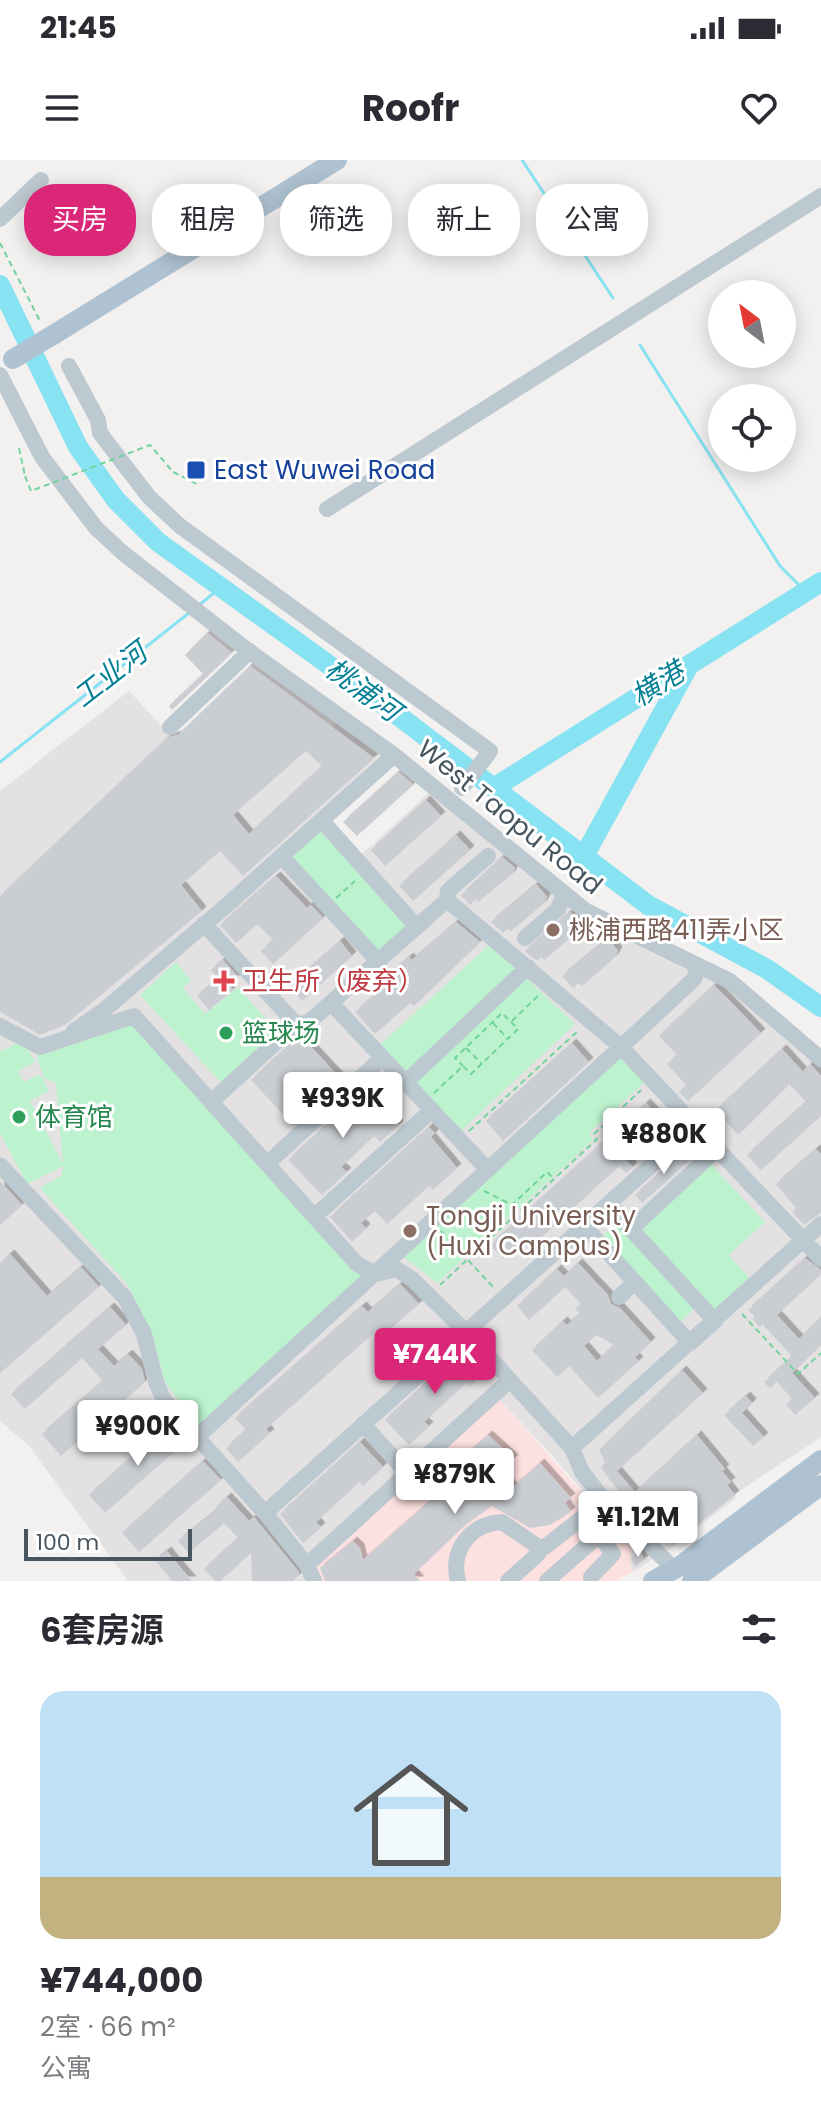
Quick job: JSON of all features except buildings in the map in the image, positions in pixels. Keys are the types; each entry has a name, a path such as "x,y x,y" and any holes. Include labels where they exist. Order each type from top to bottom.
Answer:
{"main road":[{"path":"4,367 48,332 337,160"},
{"path":"693,1574 821,1460"},
{"path":"653,1581 693,1574 821,1485"}],"street":[{"path":"0,219 41,180"},
{"path":"327,509 821,196"},
{"path":"69,366 98,420 100,433 160,509 490,751 457,794"},
{"name":"West Taopu Road","path":"4,367 36,448 80,508 123,553 250,651 394,755 457,794 564,895 611,924 730,981 821,1059"},
{"path":"170,727 250,651"},
{"path":"40,1047 87,1024 282,857 394,755"},
{"path":"322,821 417,927"},
{"path":"212,1101 296,1024 308,1023 417,927 447,900 448,891 488,856"},
{"path":"282,857 378,961"},
{"path":"525,938 558,909 564,895"},
{"path":"447,900 621,1047 821,1259"},
{"path":"204,924 296,1024"},
{"path":"405,1083 528,967"},
{"path":"197,1437 704,969"},
{"path":"331,1003 488,1170"},
{"path":"0,1026 40,1047 134,1016 357,1264 376,1274 396,1269 412,1279 465,1331 572,1448 582,1472 600,1495 693,1574"},
{"path":"268,1163 382,1058"},
{"path":"315,1216 428,1106"},
{"path":"265,1513 696,1125"},
{"path":"631,1229 718,1148"},
{"path":"0,1165 125,1298 144,1334 156,1382 164,1400 265,1513 307,1565 314,1581"},
{"path":"609,1205 715,1321"},
{"path":"572,1448 821,1224"},
{"path":"585,1227 690,1343"},
{"path":"619,1297 635,1282"},
{"path":"307,1565 510,1380"},
{"path":"363,1424 407,1473"},
{"path":"508,1581 538,1554 540,1548 583,1517 613,1554 591,1577"},
{"path":"458,1581 455,1567 458,1551 472,1533 493,1522 511,1524 540,1548"},
{"path":"547,1581 599,1535"}],"path":[{"path":"0,243 48,332"},
{"path":"19,448 31,491 150,445 173,472 197,484"},
{"path":"326,906 366,871"},
{"path":"511,1022 549,985"},
{"path":"502,1013 511,1022 518,1029 471,1074 455,1058 502,1013"},
{"path":"460,1140 590,1019"},
{"path":"492,1022 508,1039"},
{"path":"465,1048 482,1064"},
{"path":"428,1106 463,1066"},
{"path":"427,1296 597,1139 594,1134 652,1079"},
{"path":"472,1185 512,1205 547,1172 554,1179"},
{"path":"432,1221 504,1298"},
{"path":"733,1304 798,1374 821,1353"}],"shaded area":[{"path":"249,660 0,896 0,791 129,691 169,734"},
{"name":"Tongji University (Huxi Campus)","path":"341,720 399,762 333,821 362,854 432,790 562,900 739,990 821,1063 821,1437 735,1494 736,1498 671,1548 633,1572 629,1560 633,1550 499,1399 316,1581 128,1581 29,1446 0,1421 0,1012 40,1035 65,1025 202,911 169,872"},
{"path":"499,1399 633,1550 629,1560 633,1572 614,1581 316,1581 313,1574 317,1564"}],"green space":[{"path":"321,828 410,926 376,953 288,858"},
{"path":"490,944 575,1024 460,1132 381,1044"},
{"name":"篮球场","path":"176,962 191,980 183,988 205,1014 238,987 282,1038 226,1088 140,995"},
{"path":"132,1022 362,1276 198,1427 165,1382 153,1336 128,1285 40,1188 61,1176 64,1166 27,1184 0,1133 0,1052 23,1040 35,1062 18,1071 24,1082 40,1074 49,1091 30,1101 63,1164 56,1083 44,1078 36,1054"},
{"path":"623,1055 647,1080 589,1133 593,1140 437,1283 404,1257"},
{"path":"709,1162 765,1222 729,1255 751,1280 714,1314 637,1228"},
{"path":"618,1224 695,1308 679,1323 603,1235"}],"waterway":[{"path":"522,160 613,298"},
{"name":"桃浦河","path":"0,285 78,447 116,500 158,542 375,698 648,905 767,969 821,1007"},
{"path":"640,345 780,566 806,592"},
{"name":"横港","path":"495,787 821,582"},
{"name":"工业河","path":"198,606 220,588"},
{"name":"工业河","path":"0,762 189,613"},
{"path":"583,858 687,669"}],"place":[{"name":"East Wuwei Road","path":"196,470"},
{"name":"桃浦西路411弄小区","path":"553,930"},
{"name":"卫生所（废弃）","path":"224,981"},
{"name":"篮球场","path":"226,1033"},
{"name":"体育馆","path":"19,1117"},
{"name":"Tongji University (Huxi Campus)","path":"410,1231"}]}
